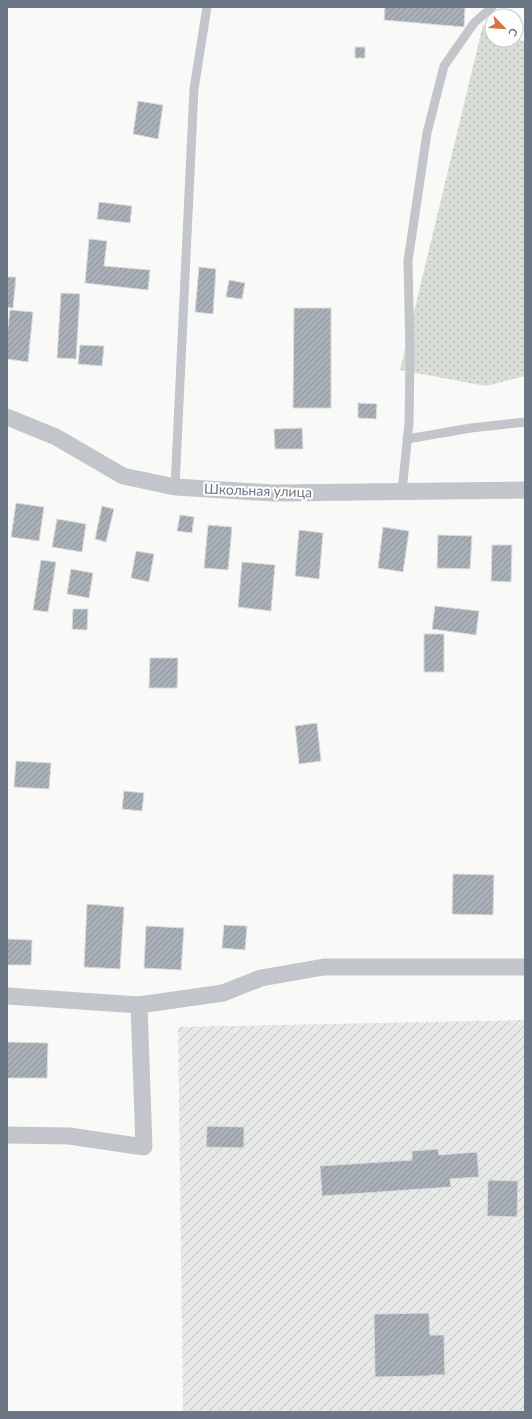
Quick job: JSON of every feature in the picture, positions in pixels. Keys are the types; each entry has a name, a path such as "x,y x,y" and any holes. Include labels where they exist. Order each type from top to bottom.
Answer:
{"street":[{"name":"Школьная улица","path":"7,417 56,437 123,476 175,486 274,493 402,490 525,490"},
{"path":"7,996 139,1005 223,993 261,978 324,967 525,967"},
{"path":"7,1135 69,1136 144,1147 139,1005"}],"lane":[{"path":"175,486 194,89 207,7"},
{"path":"402,490 409,423 410,357 408,261 427,134 444,66 474,23 492,7"},
{"path":"407,439 471,428 525,422"}],"shaded area":[{"path":"483,25 484,48 524,48 525,42 525,376 486,386 400,370"},
{"path":"525,1020 525,1412 183,1412 178,1027"}],"building":[{"path":"385,7 465,7 464,27 384,20"},
{"path":"355,47 365,47 365,58 355,58"},
{"path":"138,101 163,105 158,139 133,134"},
{"path":"99,202 132,206 130,223 97,219"},
{"path":"89,239 107,241 104,266 150,270 148,290 85,283"},
{"path":"199,267 216,269 213,314 195,312"},
{"path":"7,277 16,277 13,308 7,307"},
{"path":"229,280 245,283 242,299 226,297"},
{"path":"61,293 80,294 76,359 57,358"},
{"path":"294,308 331,308 331,408 293,408"},
{"path":"10,310 33,312 28,362 7,359 7,335"},
{"path":"80,345 104,346 102,366 78,364"},
{"path":"358,403 377,404 376,419 358,418"},
{"path":"302,428 303,449 275,449 274,429"},
{"path":"16,503 44,507 39,541 11,537"},
{"path":"102,506 114,509 106,542 95,539"},
{"path":"180,515 194,517 192,533 177,531"},
{"path":"57,519 86,524 82,552 52,547"},
{"path":"208,525 232,527 228,570 204,568"},
{"path":"383,527 409,531 403,572 378,568"},
{"path":"299,530 323,533 319,579 295,576"},
{"path":"438,535 472,536 470,569 437,568"},
{"path":"492,545 512,545 511,582 491,581"},
{"path":"136,551 154,554 149,582 131,578"},
{"path":"41,560 56,562 48,612 33,610"},
{"path":"242,562 275,565 271,611 238,607"},
{"path":"71,569 93,573 89,598 67,594"},
{"path":"435,606 479,611 476,635 432,629"},
{"path":"73,609 88,609 87,630 72,629"},
{"path":"424,634 444,634 444,672 424,672"},
{"path":"150,658 178,658 177,688 149,688"},
{"path":"317,723 321,761 299,764 295,726"},
{"path":"16,761 51,763 49,789 14,787"},
{"path":"124,791 144,793 142,811 122,809"},
{"path":"453,874 494,875 493,915 452,914"},
{"path":"87,904 124,907 120,969 84,967"},
{"path":"224,925 247,926 245,950 222,948"},
{"path":"146,926 184,928 181,970 144,968"},
{"path":"7,939 32,940 31,965 7,965"},
{"path":"7,1042 48,1043 47,1078 7,1078"},
{"path":"207,1126 244,1127 244,1148 206,1147"},
{"path":"438,1149 439,1155 477,1152 479,1177 450,1179 451,1187 322,1196 320,1166 412,1160 412,1151"},
{"path":"488,1180 518,1181 517,1217 487,1216"},
{"path":"429,1313 430,1335 444,1335 445,1375 375,1377 374,1314"}]}
